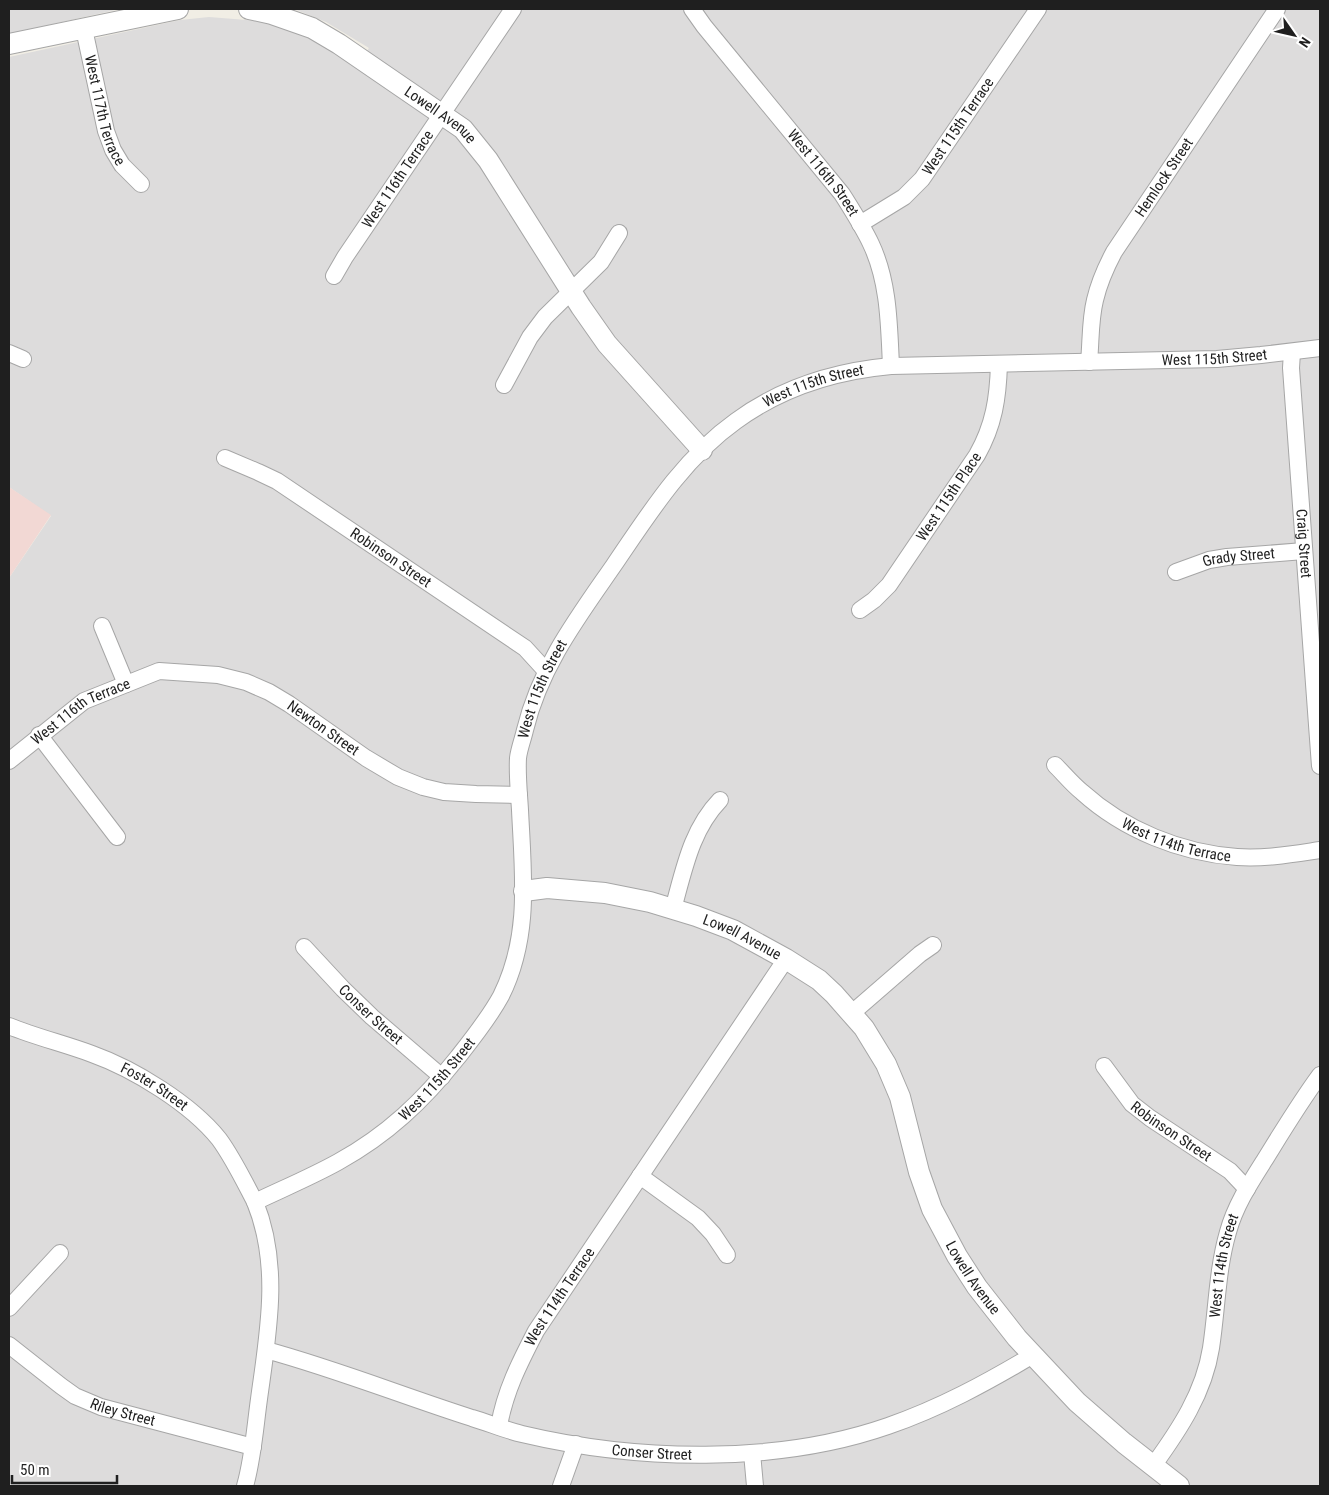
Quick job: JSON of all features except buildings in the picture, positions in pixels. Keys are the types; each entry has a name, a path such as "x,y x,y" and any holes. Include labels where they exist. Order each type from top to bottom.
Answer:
{"street":[{"path":"9,44 178,9"},
{"name":"Lowell Avenue","path":"249,9 295,15 463,129 480,148 581,307 607,344 702,450"},
{"name":"West 116th Terrace","path":"334,276 513,9"},
{"name":"West 116th Street","path":"692,9 842,194 872,245 883,279 889,314 891,366"},
{"name":"West 115th Terrace","path":"860,224 904,197 922,179 1038,9"},
{"name":"Hemlock Street","path":"1089,362 1095,300 1104,272 1114,252 1277,9"},
{"name":"West 117th Terrace","path":"84,29 108,138 122,165 140,184"},
{"path":"504,385 530,338 545,316 601,262 619,233"},
{"name":"West 115th Street","path":"255,1202 337,1163 367,1145 406,1115 425,1098 489,1016 509,978 516,955 523,919 524,891 518,758 528,716 537,691 564,639 661,496 682,470 733,423 771,399 810,383 845,372 891,366 1217,358 1320,348"},
{"name":"Craig Street","path":"1292,352 1320,766"},
{"name":"West 115th Place","path":"860,610 874,600 889,585 985,441 994,416 999,364"},
{"name":"Robinson Street","path":"224,458 278,481 314,504 526,648 546,672"},
{"name":"Grady Street","path":"1176,572 1209,560 1227,557 1304,551"},
{"name":"West 116th Terrace","path":"9,761 84,701 126,684 102,626"},
{"name":"Newton Street","path":"126,684 159,671 218,675 246,682 269,692 289,704 366,758 398,777 423,787 444,792 519,795"},
{"path":"40,735 117,837"},
{"name":"West 114th Terrace","path":"1055,765 1108,814 1137,830 1169,844 1203,853 1238,858 1279,856 1320,850"},
{"path":"673,909 693,842 710,810 720,800"},
{"name":"Lowell Avenue","path":"524,891 547,888 579,890 650,902 733,930 786,958 818,980 852,1013 873,1041 886,1064 900,1097 919,1172 932,1208 957,1256 977,1287 1032,1355 1077,1402 1124,1443 1179,1486"},
{"path":"852,1013 933,945"},
{"name":"Conser Street","path":"304,947 366,1011 442,1077"},
{"name":"West 114th Terrace","path":"498,1426 502,1405 512,1378 536,1331 786,958"},
{"name":"Foster Street","path":"9,1026 95,1055 135,1074 181,1103 198,1116 228,1151 255,1202"},
{"name":"Robinson Street","path":"1104,1066 1132,1104 1230,1171 1247,1189"},
{"name":"West 114th Street","path":"1153,1466 1189,1412 1203,1379 1211,1350 1221,1257 1228,1230 1238,1205 1320,1075"},
{"path":"640,1176 698,1218 714,1234 727,1255"},
{"path":"245,1486 253,1447 272,1290 263,1222 255,1202"},
{"path":"9,1308 60,1253"},
{"name":"Riley Street","path":"9,1344 60,1386 75,1396 101,1407 253,1447"},
{"name":"Conser Street","path":"266,1350 324,1366 441,1408 521,1433 612,1450 713,1455 795,1448 848,1438 887,1427 973,1390 1032,1355"},
{"path":"561,1486 576,1444"},
{"path":"752,1453 755,1486"}],"shaded area":[{"path":"9,9 120,9 9,34"},
{"path":"294,9 1320,9 1320,1486 9,1486 9,578 51,516 9,487 9,57 180,20 209,17 259,21 287,29 310,39 357,66 369,48 326,22"},
{"path":"9,487 51,515 9,578"}]}
